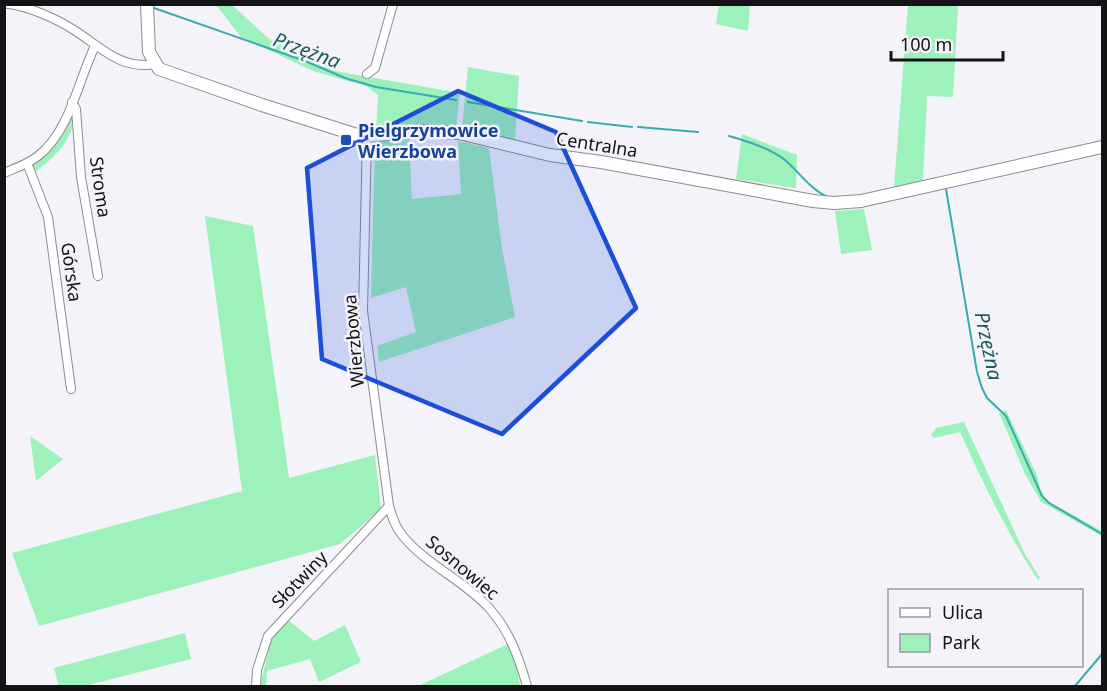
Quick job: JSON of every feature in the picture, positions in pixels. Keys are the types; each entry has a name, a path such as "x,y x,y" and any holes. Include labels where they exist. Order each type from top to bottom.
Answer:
{"street":[{"path":"7,5 30,9 73,30 95,46 137,66 155,64 149,52 147,4"},
{"path":"367,74 375,68 393,4"},
{"path":"4,173 27,164 52,141 72,102 95,46"},
{"name":"Centralna","path":"155,64 165,72 348,133 367,136 422,131 459,133 550,155 601,162 813,201 861,201 1102,147"},
{"name":"Stroma","path":"72,102 76,109 81,177 98,276"},
{"name":"Wierzbowa","path":"367,136 363,311 389,506"},
{"name":"Górska","path":"27,164 48,217 71,389"},
{"name":"Słotwiny","path":"256,687 257,670 268,636 389,506"},
{"name":"Sosnowiec","path":"389,506 398,529 411,545 490,609 513,643 527,687"}],"highlighted area":[{"path":"458,91 556,132 636,308 502,434 322,359 307,168"}],"green space":[{"path":"719,4 750,5 748,31 716,24"},
{"path":"216,5 232,5 268,38 335,71 460,93 456,129 376,130 378,95 366,86 313,71 241,37"},
{"path":"908,5 958,5 953,97 927,96 923,181 894,187"},
{"path":"468,67 519,76 515,142 462,130"},
{"path":"72,110 72,129 68,138 56,154 34,173 31,164"},
{"path":"742,134 797,155 796,188 736,179"},
{"path":"409,138 412,199 461,194 458,141 489,148 502,248 515,317 379,362 377,346 416,332 406,287 371,298 375,142"},
{"path":"864,209 872,250 841,254 835,211"},
{"path":"205,216 253,226 289,478 375,455 381,509 340,544 39,626 12,553 242,491"},
{"path":"1006,410 1037,475 1040,489 1046,500 1102,531 1102,536 1041,502 1025,474 999,413"},
{"path":"964,422 1025,554 1040,578 1038,580 996,508 960,432 934,438 931,435 936,428"},
{"path":"30,436 63,459 36,481"},
{"path":"288,620 314,641 345,625 361,662 319,682 310,659 267,671 266,686 260,686 271,640"},
{"path":"185,633 191,659 84,686 59,686 54,668"},
{"path":"508,644 516,664 520,686 418,686"}],"waterway":[{"name":"Przężna","path":"154,8 305,61 345,78 376,87 456,100"},
{"name":"Przężna","path":"468,102 582,121"},
{"name":"Przężna","path":"588,122 632,127"},
{"name":"Przężna","path":"638,127 698,132"},
{"name":"Przężna","path":"729,136 758,145 779,156 828,197"},
{"name":"Przężna","path":"946,189 977,372 982,388 987,398 1006,416 1042,496 1049,503 1102,534"},
{"name":"Przężna","path":"1075,686 1102,654"}],"place":[{"name":"Pielgrzymowice Wierzbowa","path":"346,140"}]}
